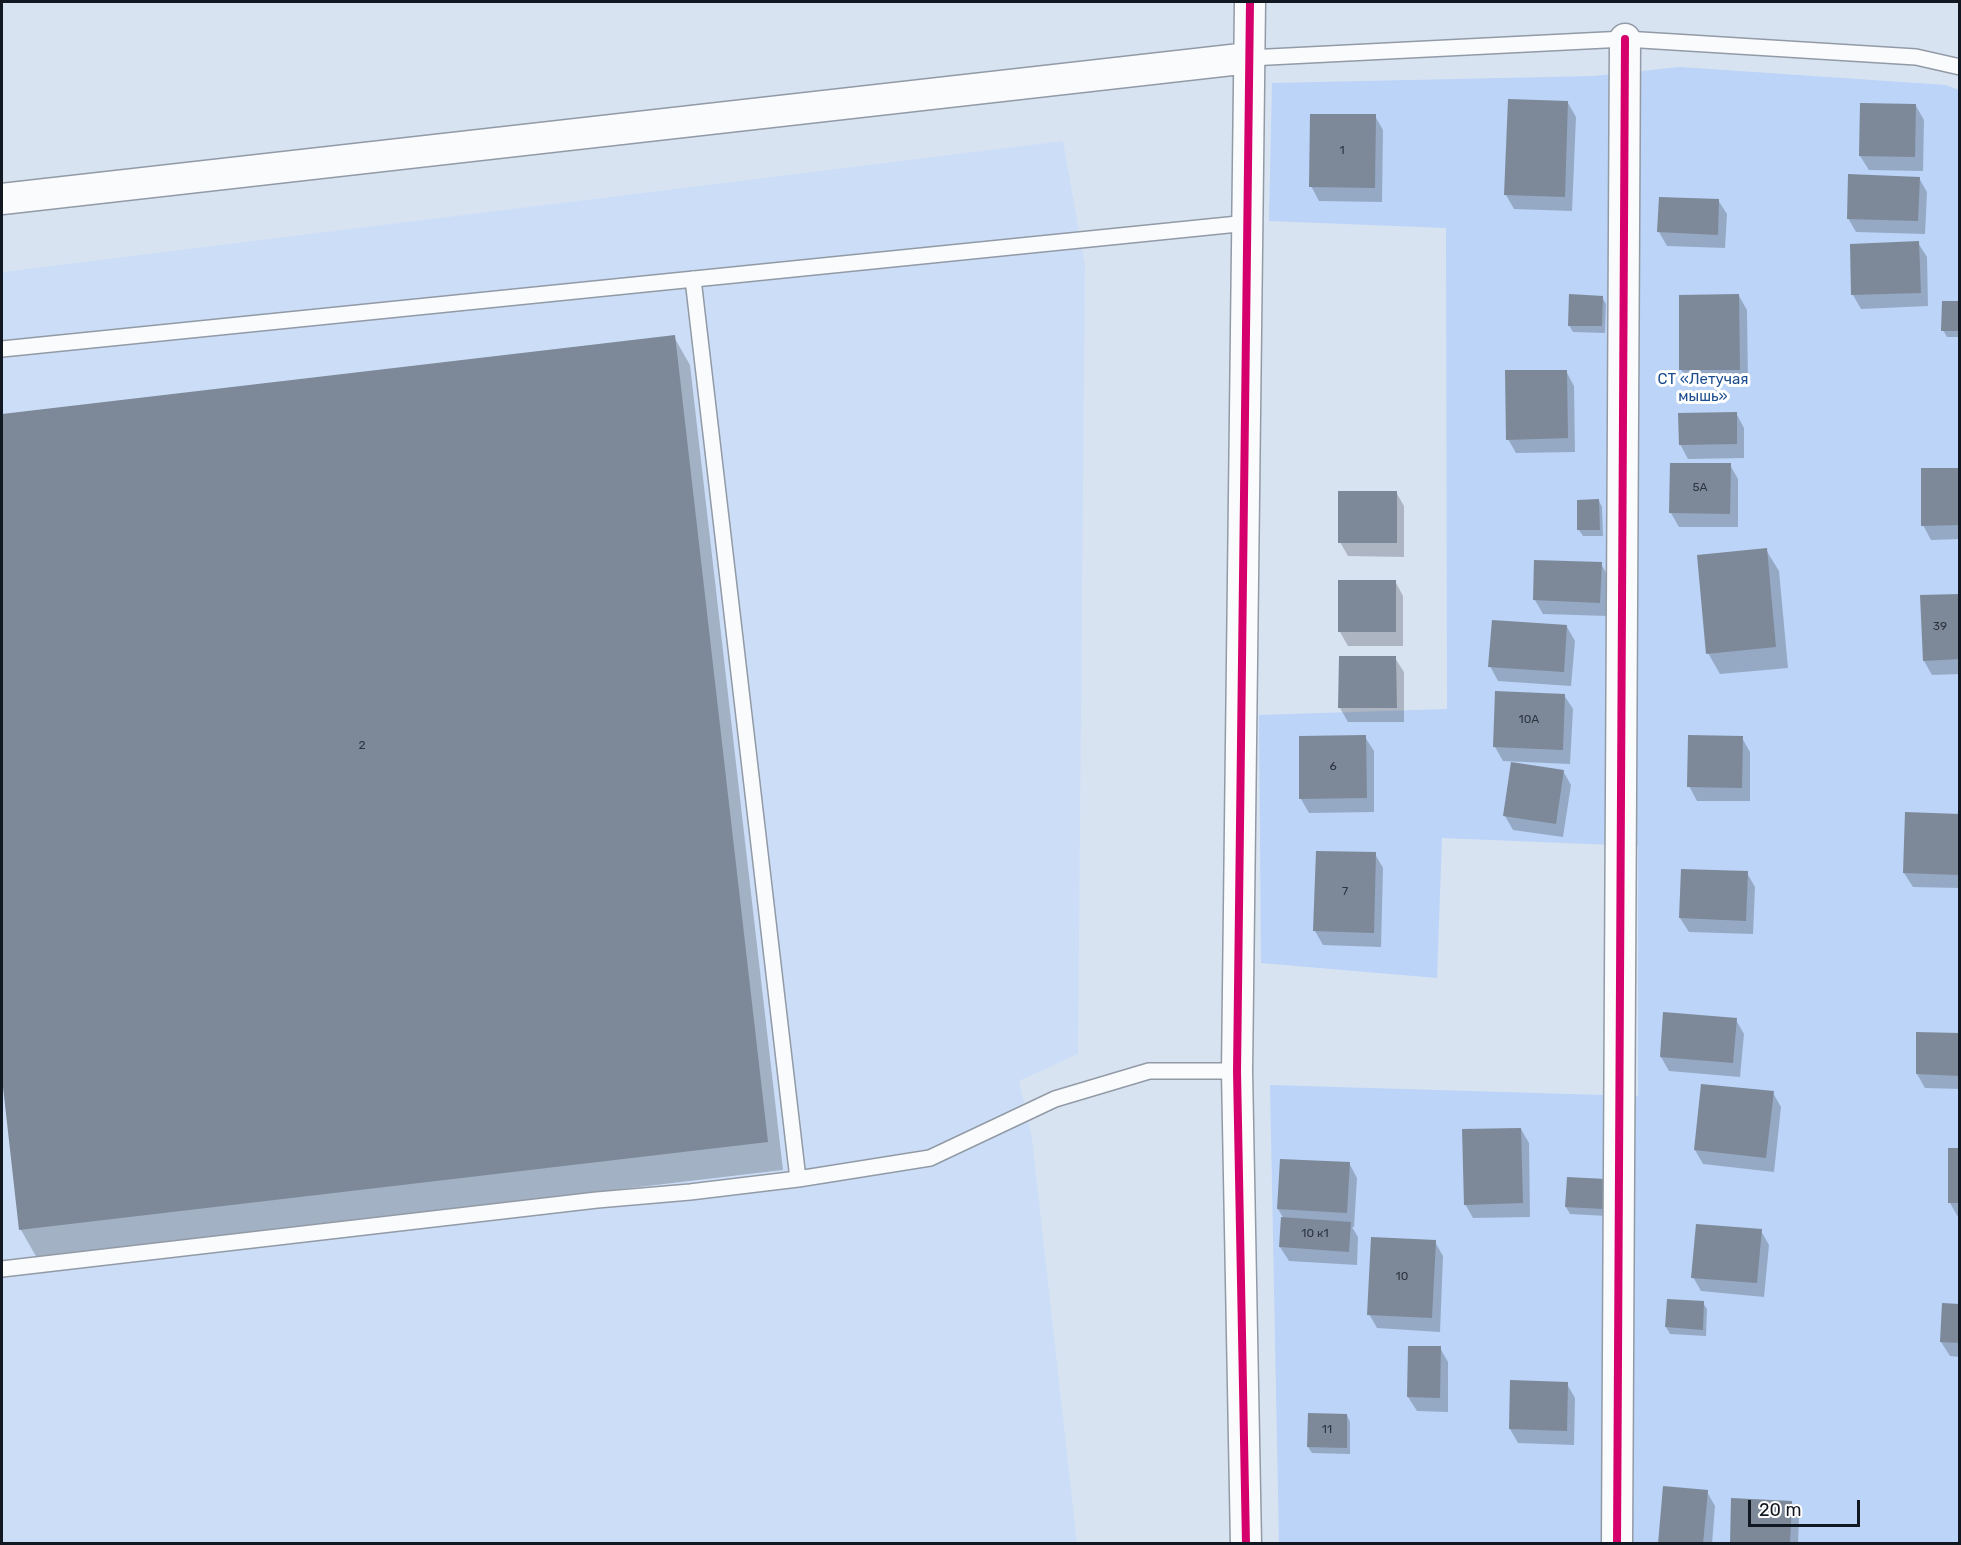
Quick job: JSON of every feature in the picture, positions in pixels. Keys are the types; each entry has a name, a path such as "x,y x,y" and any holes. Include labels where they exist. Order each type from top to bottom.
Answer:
{"street":[{"path":"1246,1544 1238,1071 1250,2"},
{"path":"1617,1544 1625,39"},
{"path":"2,199 1249,58"}],"lane":[{"path":"1249,58 1625,39 1916,57 1959,67"},
{"path":"2,349 1248,223"},
{"path":"693,279 798,1179"},
{"path":"2,1269 597,1200 690,1192 798,1179 930,1158 1055,1099 1149,1071 1238,1071"}],"shaded area":[{"path":"1063,141 1085,265 1078,1054 1019,1081 1032,1138 1077,1543 2,1543 2,272"}],"green space":[{"name":"СТ «Летучая мышь»","path":"1680,67 1946,85 1959,90 1959,1543 1279,1543 1270,1085 1638,1096 1638,846 1442,838 1437,978 1261,963 1259,715 1447,709 1446,228 1269,221 1272,83 1594,76"}],"building":[{"path":"1508,99 1568,101 1565,197 1504,195"},
{"path":"1860,103 1916,104 1915,157 1859,156"},
{"path":"1310,114 1376,114 1375,188 1309,187"},
{"path":"1848,174 1920,177 1918,221 1847,219"},
{"path":"1659,197 1719,199 1718,235 1657,232"},
{"path":"1919,241 1921,293 1851,295 1850,244"},
{"path":"1569,294 1603,296 1602,326 1568,326"},
{"path":"1739,294 1740,370 1679,370 1679,295"},
{"path":"1942,301 1960,301 1960,331 1941,331"},
{"path":"675,335 768,1142 19,1230 2,1078 2,414"},
{"path":"1505,370 1567,370 1568,438 1506,440"},
{"path":"1737,412 1737,444 1679,445 1678,413"},
{"path":"1670,463 1731,463 1730,514 1669,513"},
{"path":"1921,468 1960,468 1960,525 1921,526"},
{"path":"1338,491 1397,491 1397,543 1338,543"},
{"path":"1599,499 1600,530 1577,530 1577,500"},
{"path":"1767,548 1776,647 1706,654 1697,555"},
{"path":"1534,560 1602,562 1600,603 1533,600"},
{"path":"1338,580 1396,580 1396,632 1338,632"},
{"path":"1960,594 1960,659 1923,661 1920,595"},
{"path":"1492,620 1567,625 1564,672 1488,667"},
{"path":"1339,656 1396,656 1397,708 1338,708"},
{"path":"1495,691 1565,694 1563,750 1493,747"},
{"path":"1366,735 1367,798 1299,799 1299,736"},
{"path":"1688,735 1743,736 1742,788 1687,787"},
{"path":"1511,762 1564,770 1556,824 1503,816"},
{"path":"1905,812 1960,814 1959,875 1903,873"},
{"path":"1316,851 1376,852 1374,933 1313,931"},
{"path":"1681,869 1748,871 1746,921 1679,918"},
{"path":"1663,1012 1737,1018 1733,1063 1660,1057"},
{"path":"1916,1032 1960,1033 1960,1076 1916,1074"},
{"path":"1701,1084 1774,1091 1766,1158 1694,1150"},
{"path":"1521,1128 1523,1203 1464,1205 1462,1129"},
{"path":"1948,1148 1960,1148 1960,1203 1948,1203"},
{"path":"1280,1159 1350,1162 1347,1213 1277,1209"},
{"path":"1567,1177 1606,1179 1603,1209 1565,1207"},
{"path":"1281,1217 1351,1222 1349,1252 1279,1247"},
{"path":"1696,1224 1762,1229 1757,1283 1691,1278"},
{"path":"1371,1237 1436,1240 1432,1318 1367,1315"},
{"path":"1667,1299 1704,1301 1703,1330 1665,1327"},
{"path":"1942,1303 1960,1304 1960,1343 1940,1342"},
{"path":"1408,1346 1441,1346 1440,1398 1407,1397"},
{"path":"1510,1380 1568,1382 1567,1431 1509,1429"},
{"path":"1308,1413 1347,1414 1347,1448 1307,1447"},
{"path":"1663,1486 1708,1490 1703,1544 1658,1544"},
{"path":"1731,1498 1792,1501 1790,1544 1730,1544"}],"cycle path":[{"path":"1246,1544 1237,1071 1250,2"},
{"path":"1617,1544 1625,39"}]}
